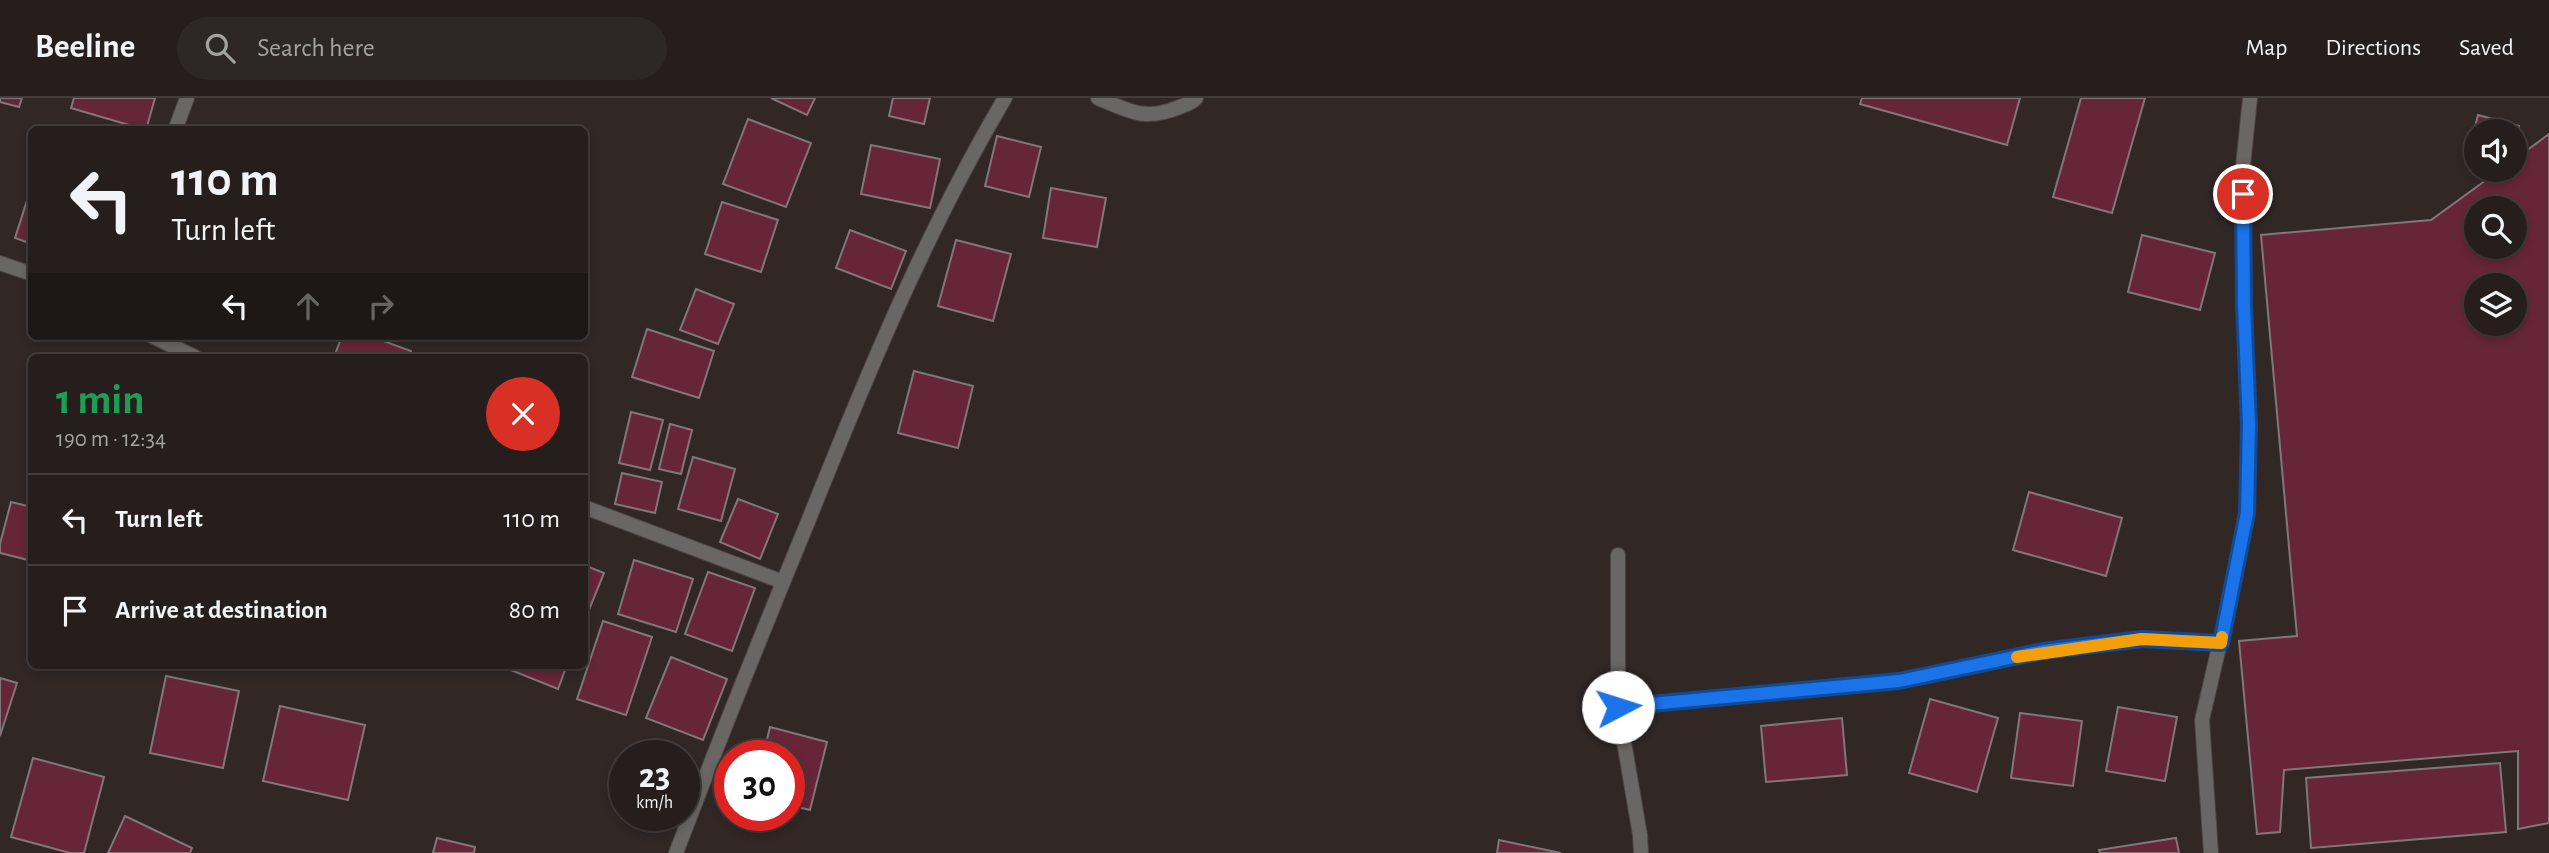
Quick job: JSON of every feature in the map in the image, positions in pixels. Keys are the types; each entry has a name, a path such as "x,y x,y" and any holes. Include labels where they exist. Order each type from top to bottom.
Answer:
{"street":[{"path":"177,126 187,98"},
{"path":"676,853 852,411 932,233 1005,98"},
{"path":"1098,98 1149,116 1167,112 1193,102 1196,98"},
{"path":"2211,853 2203,720 2247,513 2249,425 2244,305 2243,166 2249,98"},
{"path":"0,263 28,273"},
{"path":"160,340 189,354"},
{"path":"588,509 783,582"},
{"path":"1618,555 1618,707 1641,853"},
{"path":"1618,707 1899,681 2043,651 2142,639 2221,643"}],"building":[{"path":"0,98 22,98 19,107 0,102"},
{"path":"74,98 155,98 147,126 132,126 71,108"},
{"path":"771,98 815,98 807,115"},
{"path":"893,98 930,98 924,124 889,116"},
{"path":"1862,98 2020,98 2007,145 1860,104"},
{"path":"2081,98 2145,98 2112,213 2053,197"},
{"path":"2478,115 2493,119 2477,119"},
{"path":"748,119 811,143 786,207 723,184"},
{"path":"2549,134 2549,823 2518,829 2518,751 2284,770 2280,832 2257,834 2239,641 2297,636 2261,235 2431,220 2464,196 2464,259 2527,259 2527,196 2464,196 2483,182 2527,182 2527,150"},
{"path":"997,136 1041,147 1029,197 985,186"},
{"path":"871,145 940,159 930,208 861,194"},
{"path":"1051,188 1106,198 1097,247 1043,238"},
{"path":"28,197 28,243 15,238"},
{"path":"722,202 778,220 761,272 705,254"},
{"path":"850,230 906,251 891,289 836,268"},
{"path":"2142,235 2215,253 2200,310 2128,292"},
{"path":"956,240 1011,254 993,321 938,306"},
{"path":"696,289 734,304 718,344 680,330"},
{"path":"647,329 714,351 699,398 632,377"},
{"path":"340,340 381,340 411,351 410,354 335,354"},
{"path":"914,371 973,386 958,448 898,433"},
{"path":"631,412 663,420 650,470 619,463"},
{"path":"670,424 692,430 681,474 659,469"},
{"path":"693,457 735,469 721,521 678,509"},
{"path":"622,473 662,482 655,513 615,504"},
{"path":"2029,492 2122,518 2106,576 2013,550"},
{"path":"738,499 778,514 760,559 720,542"},
{"path":"11,502 28,506 28,560 0,553"},
{"path":"634,560 693,579 676,632 618,614"},
{"path":"588,567 604,573 588,612"},
{"path":"708,572 755,588 732,651 685,634"},
{"path":"603,621 652,637 626,715 577,699"},
{"path":"671,657 727,679 703,740 646,718"},
{"path":"508,669 566,669 558,689"},
{"path":"166,676 239,691 223,768 150,753"},
{"path":"0,678 17,683 0,736"},
{"path":"1930,699 1998,718 1977,792 1909,773"},
{"path":"280,706 365,725 348,800 263,781"},
{"path":"2118,707 2177,717 2165,781 2106,771"},
{"path":"2020,713 2082,721 2073,786 2011,778"},
{"path":"1842,718 1847,775 1766,782 1761,726"},
{"path":"770,727 827,742 810,810 805,809 805,740 767,740"},
{"path":"33,758 104,777 84,853 70,853 11,837"},
{"path":"2500,763 2506,832 2311,848 2306,778"},
{"path":"125,816 192,848 190,853 108,853"},
{"path":"437,838 475,847 474,853 433,853"},
{"path":"2176,838 2179,853 2100,853 2099,850"},
{"path":"1499,840 1561,853 1497,853"}],"slow traffic":[{"path":"2017,657 2043,651 2142,639 2221,643 2222,637"}],"route":[{"path":"1618,707 1899,681 2043,651 2142,639 2221,643 2247,513 2249,425 2243,194"}]}
